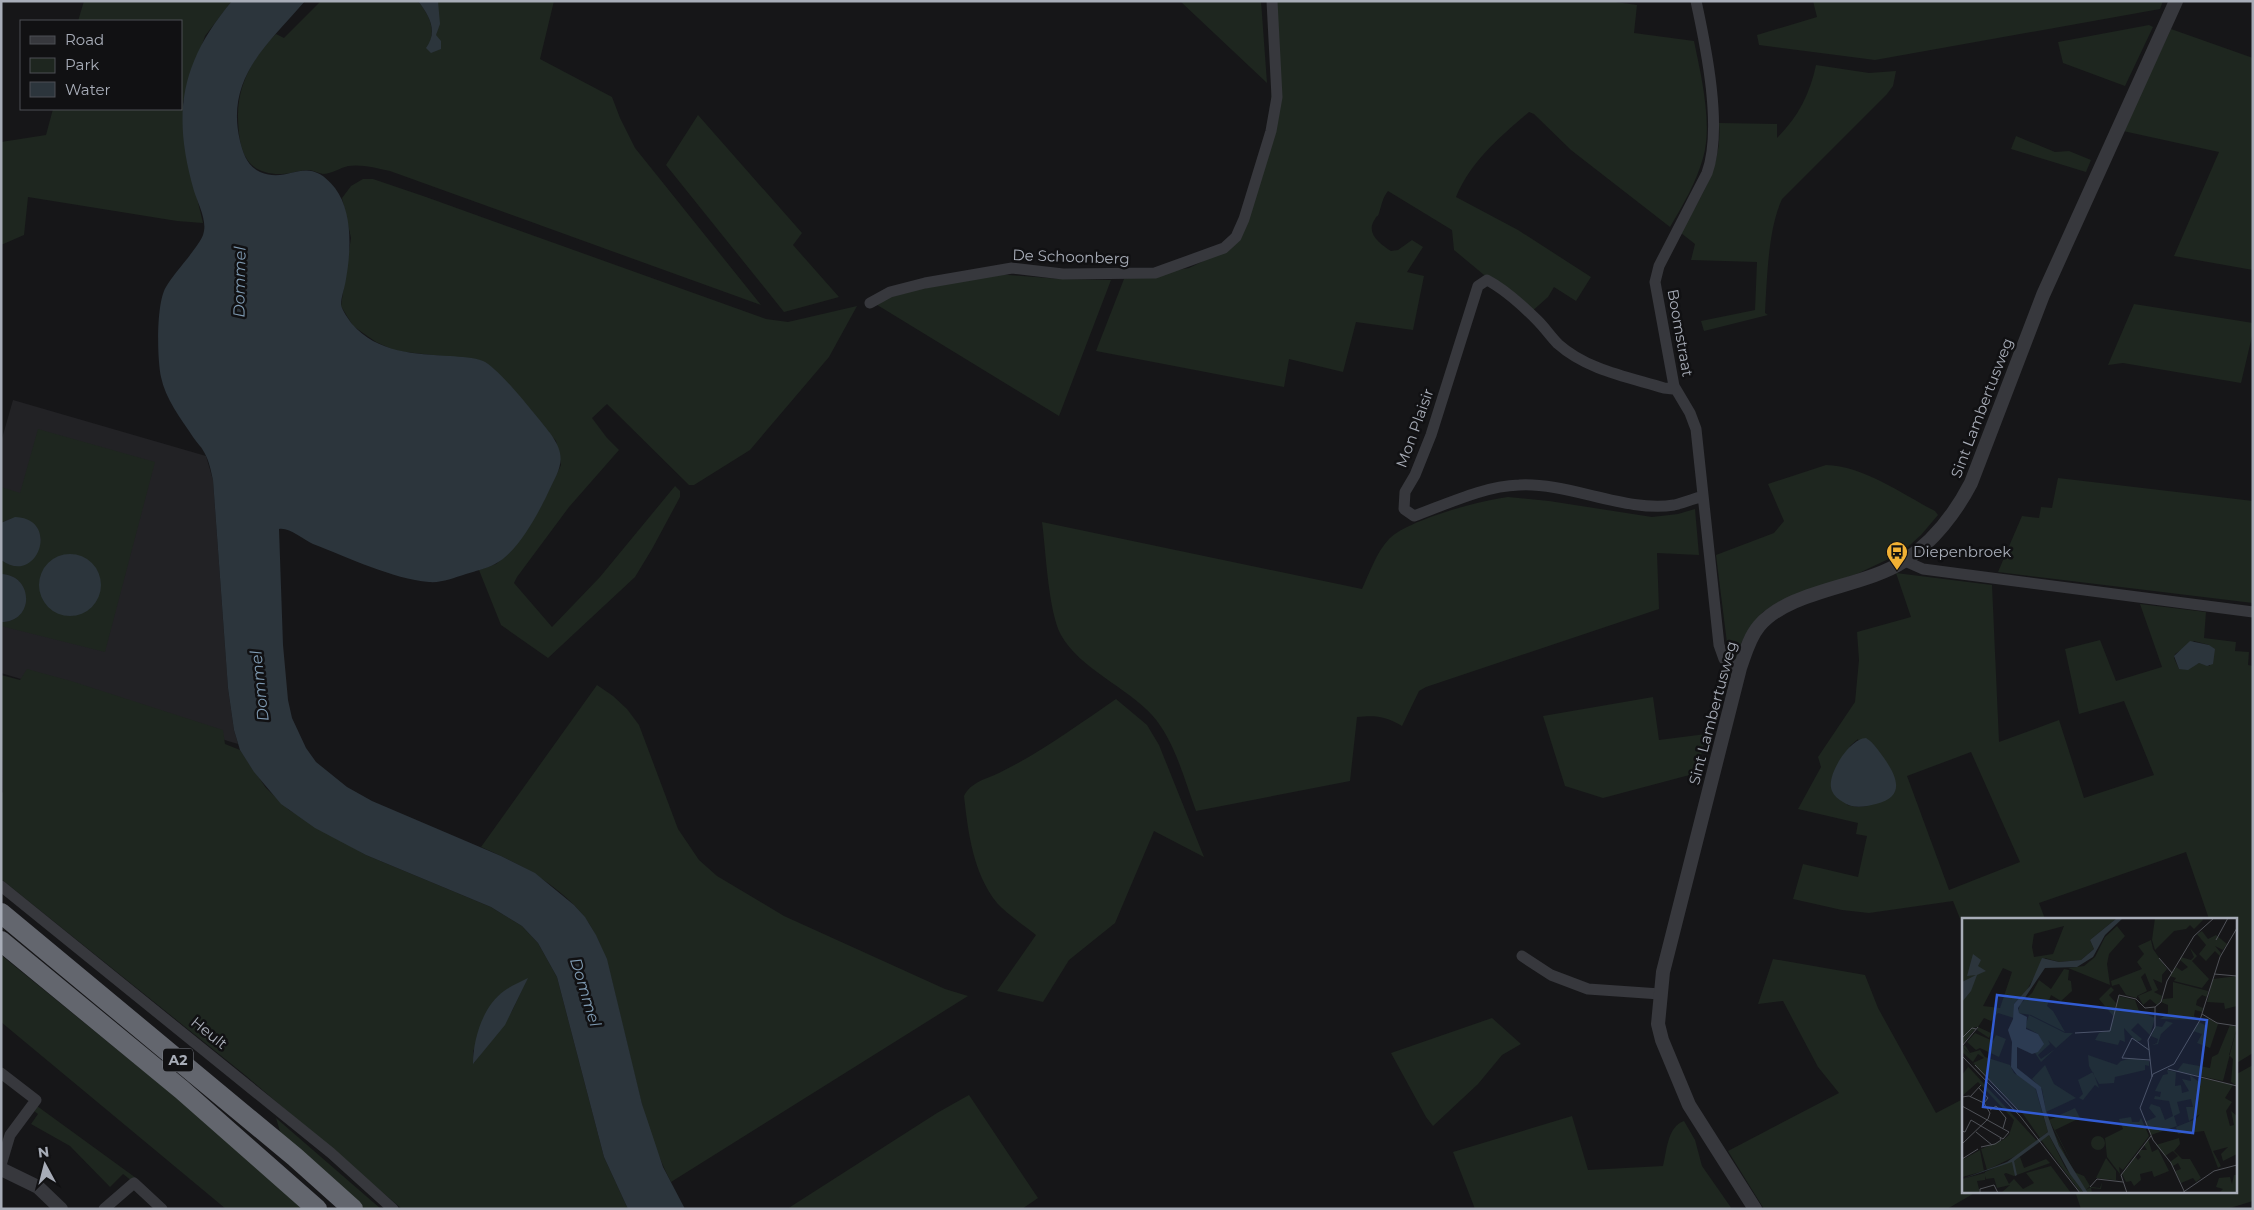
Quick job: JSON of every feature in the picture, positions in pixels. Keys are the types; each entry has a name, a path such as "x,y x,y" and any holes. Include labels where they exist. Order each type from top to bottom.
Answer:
{"highway":[{"name":"A2","path":"1,913 288,1151 353,1209"},
{"name":"A2","path":"1,941 182,1090 317,1209"}],"street":[{"name":"De Schoonberg","path":"870,303 890,292 925,282 1012,268 1063,274 1155,273 1224,248 1236,237 1244,220 1271,131 1276,97 1272,1"},
{"name":"Boomstraat","path":"1696,1 1705,44 1714,138 1713,158 1708,173 1659,266 1655,282 1674,386 1690,413 1696,429 1719,645 1724,659 1740,668"},
{"name":"Sint Lambertusweg","path":"1754,1209 1689,1105 1658,1024 1663,972 1740,668 1749,642 1757,628 1774,613 1798,601 1877,574 1905,561 1952,515 1971,483 2043,295 2176,1"},
{"name":"Mon Plaisir","path":"1674,386 1673,389 1664,388 1595,367 1572,355 1557,344 1538,321 1499,287 1487,280 1478,286 1432,435 1405,492 1404,509 1414,516 1496,488 1520,484 1544,486 1651,506 1674,505 1703,496"},
{"path":"1905,561 1923,570 2253,612"},
{"name":"Heult","path":"1,886 324,1146 393,1209"},
{"path":"1522,956 1551,975 1588,989 1660,994"},
{"path":"1,1073 36,1100 10,1135 1,1167 38,1187 60,1209"},
{"path":"104,1209 134,1183 162,1209"}],"shaded area":[{"path":"13,400 206,456 213,480 228,688 238,744 1,673 1,442"}],"green space":[{"path":"84,1 232,1 205,36 183,102 185,148 203,223 177,221 28,197 24,235 1,245 1,142 46,135 53,110 182,110 182,20 78,20"},
{"path":"321,1 418,1 430,21 432,31 430,43 436,35 438,1 554,1 540,59 612,97 635,148 761,305 390,171 348,166 326,174 308,170 282,174 260,170 252,165 246,158 240,140 238,118 240,94 248,72 260,52 276,34 284,38"},
{"path":"1180,1 1261,1 1267,83"},
{"path":"1274,1 1609,1 1637,5 1634,33 1694,41 1705,100 1707,131 1706,145 1697,176 1670,227 1571,150 1534,114 1529,112 1487,150 1462,184 1456,197 1518,230 1591,277 1576,301 1554,287 1548,297 1530,313 1454,250 1452,230 1388,191 1372,224 1375,238 1391,251 1398,250 1412,240 1423,247 1407,272 1424,276 1413,330 1356,322 1343,372 1289,359 1284,387 1096,351 1124,279 1189,268 1218,254 1236,239 1270,146"},
{"path":"1813,1 2163,1 2160,9 1875,60 1759,45 1757,35 1817,17"},
{"path":"2149,25 2153,27 2125,86 2063,63 2058,42"},
{"path":"2171,29 2253,58 2253,270 2174,256 2219,152 2123,131"},
{"path":"1816,65 1869,73 1896,71 1893,86 1887,94 1782,199 1777,211 1769,254 1765,313 1768,315 1704,331 1701,321 1755,310 1757,262 1691,260 1695,244 1681,233 1709,181 1714,167 1719,138 1719,123 1777,124 1777,138 1791,122 1807,95"},
{"path":"698,115 802,233 793,245 839,297 784,312 666,165"},
{"path":"2016,136 2055,152 2069,151 2091,160 2086,172 2011,149"},
{"path":"363,179 373,179 426,197 766,319 788,322 857,306 829,357 750,450 694,485 689,485 607,404 592,418 619,450 569,507 514,583 552,627 600,577 675,486 680,491 680,497 635,577 548,658 501,625 479,570 496,564 509,553 528,529 561,465 556,441 494,369 478,360 396,351 376,342 353,326 341,306 351,238 342,198 351,186"},
{"path":"996,274 1060,279 1111,280 1059,416 874,303 891,295"},
{"path":"2134,304 2253,323 2253,332 2241,383 2123,363 2108,365"},
{"path":"38,429 155,462 105,652 1,626 1,622 12,620 20,615 26,598 20,582 12,576 1,574 1,560 14,566 23,565 41,540 36,528 26,520 14,518 1,523 1,487 20,493"},
{"path":"1826,465 1854,470 1882,482 1935,511 1938,515 1921,535 1901,553 1859,573 1779,602 1763,612 1741,643 1735,662 1729,659 1716,555 1774,533 1784,521 1768,484"},
{"path":"2058,478 2253,501 2253,603 1998,572 2022,516 2039,518 2041,507 2052,508"},
{"path":"1508,497 1549,501 1652,517 1678,514 1695,509 1699,555 1657,553 1659,609 1426,687 1419,691 1402,726 1380,717 1357,717 1350,781 1196,811 1173,748 1160,725 1142,705 1079,658 1061,635 1053,611 1042,522 1362,589 1380,550 1398,532 1445,512"},
{"path":"1896,573 1992,585 1999,742 2059,720 2084,798 2154,775 2124,701 2079,714 2065,649 2100,640 2116,681 2162,667 2140,604 2206,612 2204,638 2236,642 2235,651 2249,652 2248,665 2253,666 2253,1053 2236,1063 2236,918 2209,918 2186,852 2039,903 2045,918 1962,918 1962,924 1953,901 1869,913 1842,910 1793,899 1803,864 1858,877 1867,836 1856,834 1858,823 1798,809 1821,767 1818,757 1855,702 1859,660 1857,632 1911,617","holes":["2194,641 2209,645 2210,666 2199,663 2179,669 2174,658 2175,654","1858,739 1868,806 1857,807 1847,805 1850,746","1971,752 2020,862 1949,890 1907,776"]},
{"path":"27,669 71,681 223,730 225,744 240,750 266,788 289,810 366,855 491,907 522,926 538,943 557,977 604,1157 628,1209 402,1209 245,1075 1,879 1,794 3,792 1,675 20,680","holes":["527,979 512,1011 474,1063 473,1051"]},
{"path":"597,685 627,709 639,725 678,829 699,860 717,876 784,916 945,989 968,996 671,1182 647,1123 610,973 593,930 585,917 564,895 518,865 481,847"},
{"path":"1653,697 1659,740 1706,734 1697,773 1603,798 1565,786 1543,716"},
{"path":"1116,699 1147,725 1159,745 1204,857 1154,831 1115,923 1069,960 1043,1002 997,991 1036,935 997,903 982,879 973,852 964,796 975,784 1029,757"},
{"path":"1,955 178,1099 305,1209 226,1209 1,1022"},
{"path":"1773,959 1865,975 1878,1008 1936,1113 1962,1100 1962,1192 1976,1192 1947,1209 1764,1209 1728,1151 1839,1093 1818,1067 1783,1001 1758,1004"},
{"path":"1492,1018 1521,1044 1502,1055 1478,1084 1433,1126 1426,1117 1391,1053"},
{"path":"2253,1065 2253,1201 2227,1209 2081,1209 2075,1192 2236,1192 2236,1074"},
{"path":"969,1095 1038,1198 1022,1209 787,1209 937,1113"},
{"path":"37,1106 136,1178 132,1181 123,1174 110,1187 70,1146 31,1124 38,1114 34,1111"},
{"path":"1572,1116 1588,1170 1663,1166 1671,1134 1678,1124 1684,1121 1695,1140 1702,1166 1732,1209 1475,1209 1453,1152"},
{"path":"276,1118 381,1209 363,1209 282,1138"}],"water":[{"name":"Dommel","path":"232,1 305,1 264,48 244,80 239,99 237,119 240,141 249,163 260,172 281,175 298,171 315,172 325,178 335,188 341,198 348,220 348,268 341,305 351,322 362,334 385,346 411,353 472,358 490,365 518,394 550,433 556,442 561,457 558,471 543,504 525,534 511,552 492,566 448,580 429,582 400,577 313,544 287,530 279,529 283,645 288,700 292,718 306,748 316,762 347,787 372,801 501,856 535,873 574,905 585,917 607,959 642,1104 663,1167 685,1209 628,1209 604,1157 557,977 538,943 522,926 491,907 366,855 315,828 281,804 254,772 240,750 234,730 228,688 213,480 206,455 179,416 166,393 161,377 158,344 160,305 166,287 200,240 204,230 203,218 187,163 183,138 185,90 191,68 201,46"},
{"path":"418,1 438,1 440,24 436,35 441,41 441,49 431,53 426,48 432,36 431,24 426,12"},
{"path":"15,517 29,520 37,528 41,538 39,549 34,559 25,565 14,566 1,560 1,523"},
{"path":"64,554 76,554 92,563 99,573 101,585 99,597 92,607 76,616 64,616 53,611 44,602 39,591 39,579 44,568 53,559"},
{"path":"1,574 12,576 20,582 26,598 25,607 20,615 12,620 1,622"},
{"path":"2190,641 2209,645 2215,649 2213,664 2207,666 2199,663 2188,670 2179,669 2174,656"},
{"path":"1866,738 1876,747 1889,765 1896,786 1895,792 1885,801 1859,807 1838,799 1832,791 1831,784 1835,768 1846,751 1853,744"},
{"path":"528,978 505,1025 473,1064 477,1034 490,1005 504,991"}],"place":[{"name":"Diepenbroek","path":"1897,571"}]}
